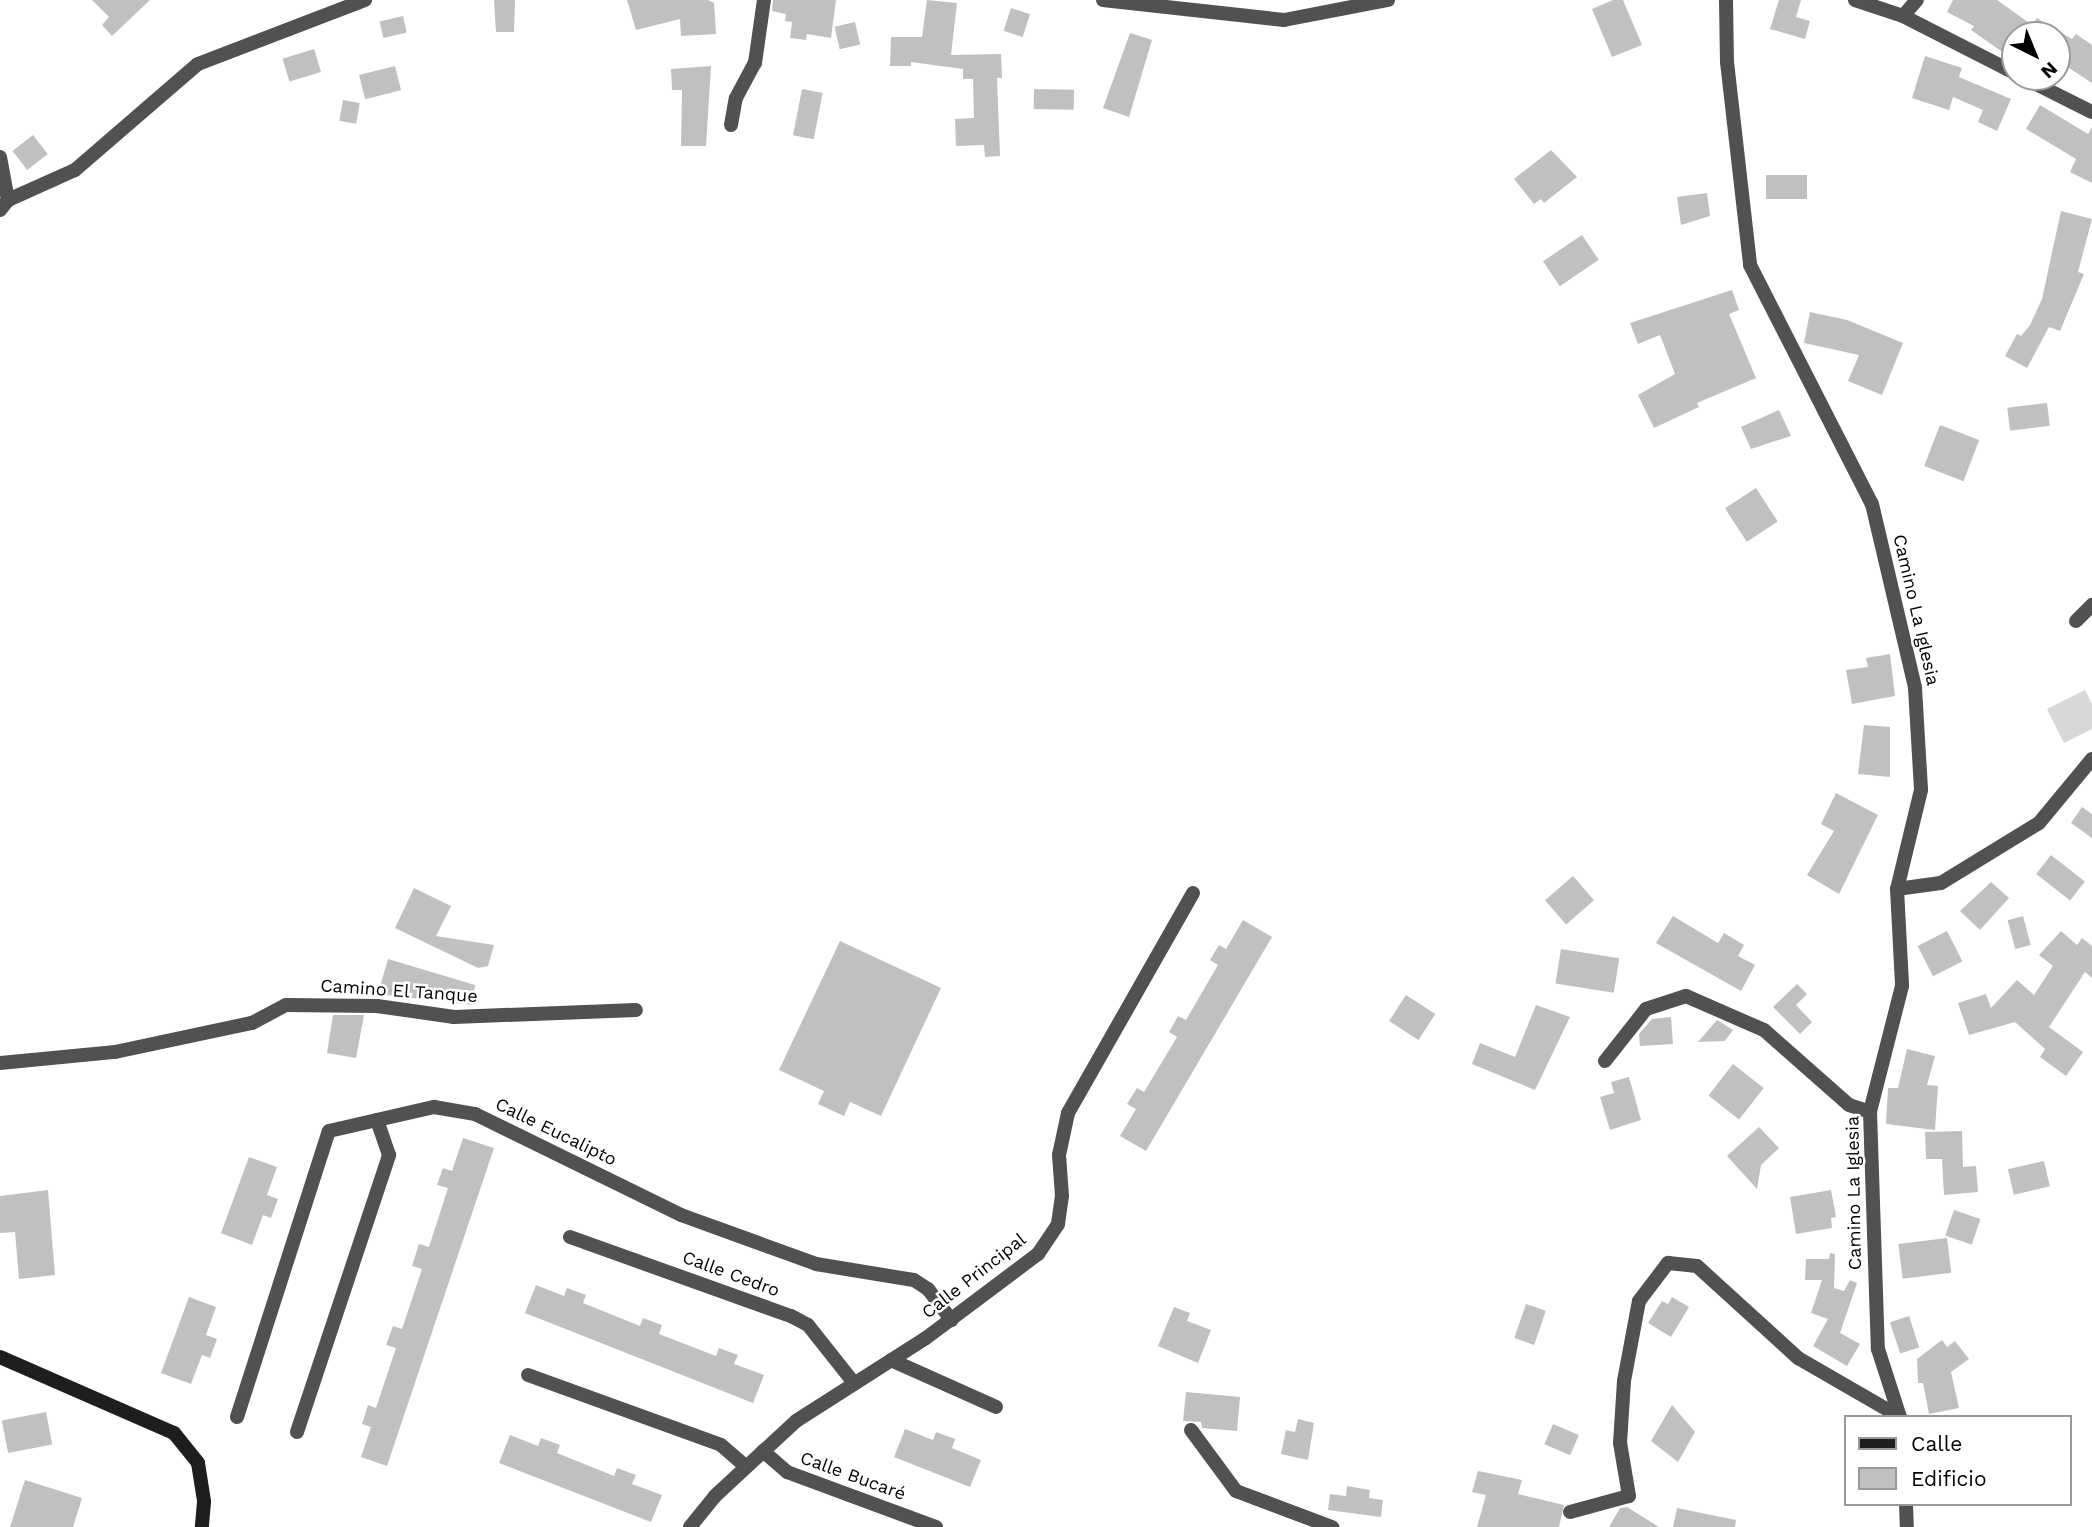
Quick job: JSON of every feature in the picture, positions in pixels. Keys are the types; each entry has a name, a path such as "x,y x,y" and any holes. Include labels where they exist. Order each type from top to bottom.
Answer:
{"street":[{"path":"0,157 4,205 75,170 198,64 365,0"},
{"path":"731,124 736,98 755,63 764,0"},
{"path":"1103,0 1147,2 1283,20 1388,0"},
{"name":"Camino La Iglesia","path":"1726,0 1727,62 1750,265 1872,503 1915,688 1921,790 1897,889 1902,986 1870,1112 1878,1349 1899,1415"},
{"path":"1855,0 1903,16 2001,66"},
{"path":"1903,16 1917,0"},
{"path":"2050,91 2092,112"},
{"path":"2076,621 2092,605"},
{"path":"1897,889 1941,883 2039,823 2092,759"},
{"name":"Calle Principal","path":"690,1527 746,1467 796,1420 951,1320 1038,1254 1058,1224 1062,1196 1059,1154 1068,1113 1194,893"},
{"path":"1605,1061 1646,1009 1686,996 1764,1030 1849,1105 1870,1112"},
{"name":"Camino El Tanque","path":"0,1063 154,1045 252,1023 286,1005 377,1006 454,1017 636,1010"},
{"name":"Calle Eucalipto","path":"237,1418 329,1131 434,1107 475,1114 681,1215 816,1264 914,1280 928,1289 951,1320"},
{"path":"297,1432 389,1156 377,1120"},
{"name":"Calle Cedro","path":"570,1237 791,1316 808,1325 854,1384"},
{"path":"1570,1511 1629,1496 1620,1443 1624,1381 1639,1301 1668,1264 1697,1266 1798,1358 1897,1415"},
{"path":"0,1357 174,1433 198,1463 204,1502 202,1527"},
{"path":"891,1360 996,1407"},
{"path":"528,1374 721,1445 746,1467"},
{"path":"1191,1430 1236,1490 1332,1527"},
{"name":"Calle Bucaré","path":"763,1451 788,1472 936,1527"},
{"path":"1906,1506 1907,1527"}],"shaded area":[{"path":"2085,690 2092,704 2092,729 2064,743 2047,709"}],"building":[{"path":"92,0 150,0 112,36 102,25 109,17"},
{"path":"494,0 515,0 514,32 496,32"},
{"path":"627,0 708,0 714,3 716,34 681,36 680,19 636,30"},
{"path":"773,0 836,0 831,38 807,34 806,40 790,38 792,22 785,21 786,14 772,11"},
{"path":"927,0 957,3 951,55 1001,54 1002,78 997,78 1000,156 985,157 984,145 956,146 955,119 974,118 973,79 963,79 963,69 911,62 911,66 890,66 891,37 922,37"},
{"path":"1613,0 1623,0 1642,45 1612,57 1592,9"},
{"path":"1779,0 1801,0 1796,17 1810,21 1805,39 1770,29"},
{"path":"1953,0 1997,0 2026,21 2001,21 2001,51 1971,30 1974,26 1947,12"},
{"path":"1011,8 1030,14 1023,37 1004,31"},
{"path":"403,16 407,33 383,38 380,21"},
{"path":"855,22 860,44 840,49 835,27"},
{"path":"1130,33 1152,40 1129,117 1103,108"},
{"path":"2076,34 2092,45 2092,83 2071,69 2071,38"},
{"path":"314,49 321,72 289,82 282,59"},
{"path":"1925,56 1962,68 1959,77 2011,99 1997,131 1978,122 1983,110 1953,97 1949,110 1912,98"},
{"path":"395,66 401,90 365,99 359,75"},
{"path":"711,66 706,146 681,146 682,90 672,90 671,69"},
{"path":"802,89 823,93 814,139 793,135"},
{"path":"1034,89 1074,90 1074,110 1034,109"},
{"path":"343,100 360,103 356,124 339,121"},
{"path":"2040,105 2088,134 2092,127 2092,183 2070,172 2076,159 2026,129"},
{"path":"33,135 48,154 27,170 13,151"},
{"path":"1551,150 1577,177 1544,203 1541,199 1534,204 1514,179"},
{"path":"1766,175 1807,175 1807,199 1766,199"},
{"path":"1707,193 1710,216 1681,225 1677,197"},
{"path":"2061,211 2092,219 2078,272 2084,274 2060,331 2049,327 2027,368 2005,356 2017,334 2021,336 2030,325 2042,299"},
{"path":"1582,235 1599,260 1560,286 1543,261"},
{"path":"1732,290 1739,310 1729,314 1756,378 1697,403 1699,407 1654,428 1638,395 1675,374 1660,335 1638,344 1630,323"},
{"path":"1810,312 1847,320 1903,343 1882,395 1848,381 1859,355 1804,343"},
{"path":"2047,403 2050,426 2010,431 2007,408"},
{"path":"1779,410 1791,436 1751,449 1741,427"},
{"path":"1940,425 1979,440 1963,481 1924,466"},
{"path":"1756,488 1778,522 1747,542 1725,508"},
{"path":"1890,654 1895,696 1852,704 1846,670 1868,667 1866,658"},
{"path":"1864,725 1890,727 1890,777 1858,774"},
{"path":"1836,793 1878,815 1839,894 1807,875 1834,831 1821,824"},
{"path":"2082,807 2092,814 2092,838 2071,823"},
{"path":"2051,855 2085,881 2070,900 2036,874"},
{"path":"1573,876 1594,900 1566,924 1545,900"},
{"path":"1991,882 2009,898 1980,930 1960,911"},
{"path":"414,888 451,906 436,936 494,945 488,966 478,968 395,928"},
{"path":"1673,916 1718,943 1724,933 1744,945 1738,956 1755,965 1741,991 1656,943"},
{"path":"2023,916 2031,945 2015,949 2008,920"},
{"path":"1243,920 1272,937 1146,1151 1120,1136 1136,1109 1127,1104 1137,1088 1144,1092 1177,1037 1169,1032 1178,1016 1186,1020 1218,965 1210,960 1219,945 1226,949"},
{"path":"1947,931 1962,961 1933,976 1918,946"},
{"path":"2061,931 2077,945 2082,938 2092,946 2092,978 2085,972 2049,1027 2083,1052 2066,1076 2040,1057 2045,1049 2015,1022 1969,1035 1958,1003 1986,994 1991,1008 2017,980 2034,995 2053,966 2039,955"},
{"path":"840,941 941,988 881,1116 850,1102 844,1116 818,1104 824,1091 779,1070"},
{"path":"1561,949 1619,958 1614,993 1556,984"},
{"path":"388,959 475,985 472,1005 378,994"},
{"path":"1797,984 1807,994 1796,1005 1812,1022 1800,1034 1773,1007"},
{"path":"1406,995 1435,1014 1418,1040 1389,1021"},
{"path":"1536,1005 1570,1017 1535,1090 1472,1064 1480,1043 1515,1057"},
{"path":"333,1015 364,1015 356,1058 327,1053"},
{"path":"1671,1017 1673,1044 1640,1046 1639,1034 1652,1019"},
{"path":"1717,1020 1733,1030 1725,1041 1698,1042"},
{"path":"1907,1049 1935,1056 1927,1085 1938,1086 1935,1130 1886,1124 1888,1088 1898,1088"},
{"path":"1733,1064 1764,1088 1739,1120 1708,1096"},
{"path":"1629,1077 1641,1120 1610,1130 1600,1097 1614,1093 1611,1082"},
{"path":"1759,1127 1779,1148 1761,1165 1757,1189 1727,1156"},
{"path":"1962,1131 1963,1167 1976,1166 1978,1192 1944,1195 1942,1159 1926,1159 1925,1132"},
{"path":"463,1138 494,1148 387,1466 361,1457 371,1427 362,1424 368,1405 376,1408 396,1348 386,1345 393,1326 402,1329 422,1269 412,1266 419,1244 429,1247 448,1188 437,1185 443,1168 452,1171"},
{"path":"249,1157 277,1167 267,1195 278,1199 271,1218 263,1215 252,1245 221,1233"},
{"path":"2044,1161 2050,1186 2014,1195 2008,1169"},
{"path":"48,1190 55,1275 19,1279 15,1232 0,1233 0,1196"},
{"path":"1831,1190 1836,1217 1831,1218 1832,1228 1796,1234 1790,1197"},
{"path":"1954,1210 1980,1219 1972,1245 1945,1236"},
{"path":"1947,1238 1951,1273 1903,1279 1898,1244"},
{"path":"1830,1253 1835,1254 1834,1288 1844,1291 1850,1280 1857,1283 1840,1333 1860,1344 1847,1366 1813,1346 1828,1319 1811,1313 1822,1280 1805,1280 1806,1259 1829,1259"},
{"path":"536,1285 564,1296 567,1288 586,1295 583,1303 640,1326 643,1318 662,1325 659,1334 716,1356 719,1348 738,1355 734,1364 764,1375 753,1403 525,1313"},
{"path":"189,1297 216,1307 206,1335 217,1339 210,1358 202,1355 191,1384 161,1373"},
{"path":"1672,1297 1689,1307 1671,1337 1648,1323 1662,1301 1668,1304"},
{"path":"1526,1304 1546,1311 1534,1345 1514,1338"},
{"path":"1174,1307 1190,1313 1187,1321 1211,1330 1198,1363 1158,1346"},
{"path":"1909,1316 1919,1347 1900,1354 1890,1322"},
{"path":"1942,1340 1947,1347 1955,1341 1969,1359 1951,1372 1959,1408 1929,1414 1923,1383 1918,1383 1917,1359"},
{"path":"1186,1392 1240,1397 1237,1431 1202,1428 1201,1422 1183,1421"},
{"path":"1672,1405 1695,1432 1678,1462 1651,1441"},
{"path":"46,1412 52,1444 8,1453 2,1421"},
{"path":"1298,1419 1314,1423 1308,1460 1281,1454 1286,1430 1295,1432"},
{"path":"1553,1424 1579,1435 1570,1455 1544,1444"},
{"path":"905,1429 933,1440 936,1432 955,1439 952,1448 981,1460 970,1487 894,1457"},
{"path":"510,1435 538,1446 541,1438 560,1445 557,1453 614,1476 617,1468 636,1475 632,1484 662,1495 651,1522 499,1463"},
{"path":"1478,1471 1522,1480 1518,1494 1564,1505 1559,1527 1477,1527 1486,1495 1472,1492"},
{"path":"25,1480 82,1498 73,1527 10,1527"},
{"path":"1347,1486 1370,1490 1369,1498 1383,1500 1381,1517 1328,1510 1330,1494 1346,1496"},
{"path":"1627,1507 1659,1527 1609,1527 1620,1508"},
{"path":"1677,1508 1736,1520 1735,1527 1673,1527"}]}
